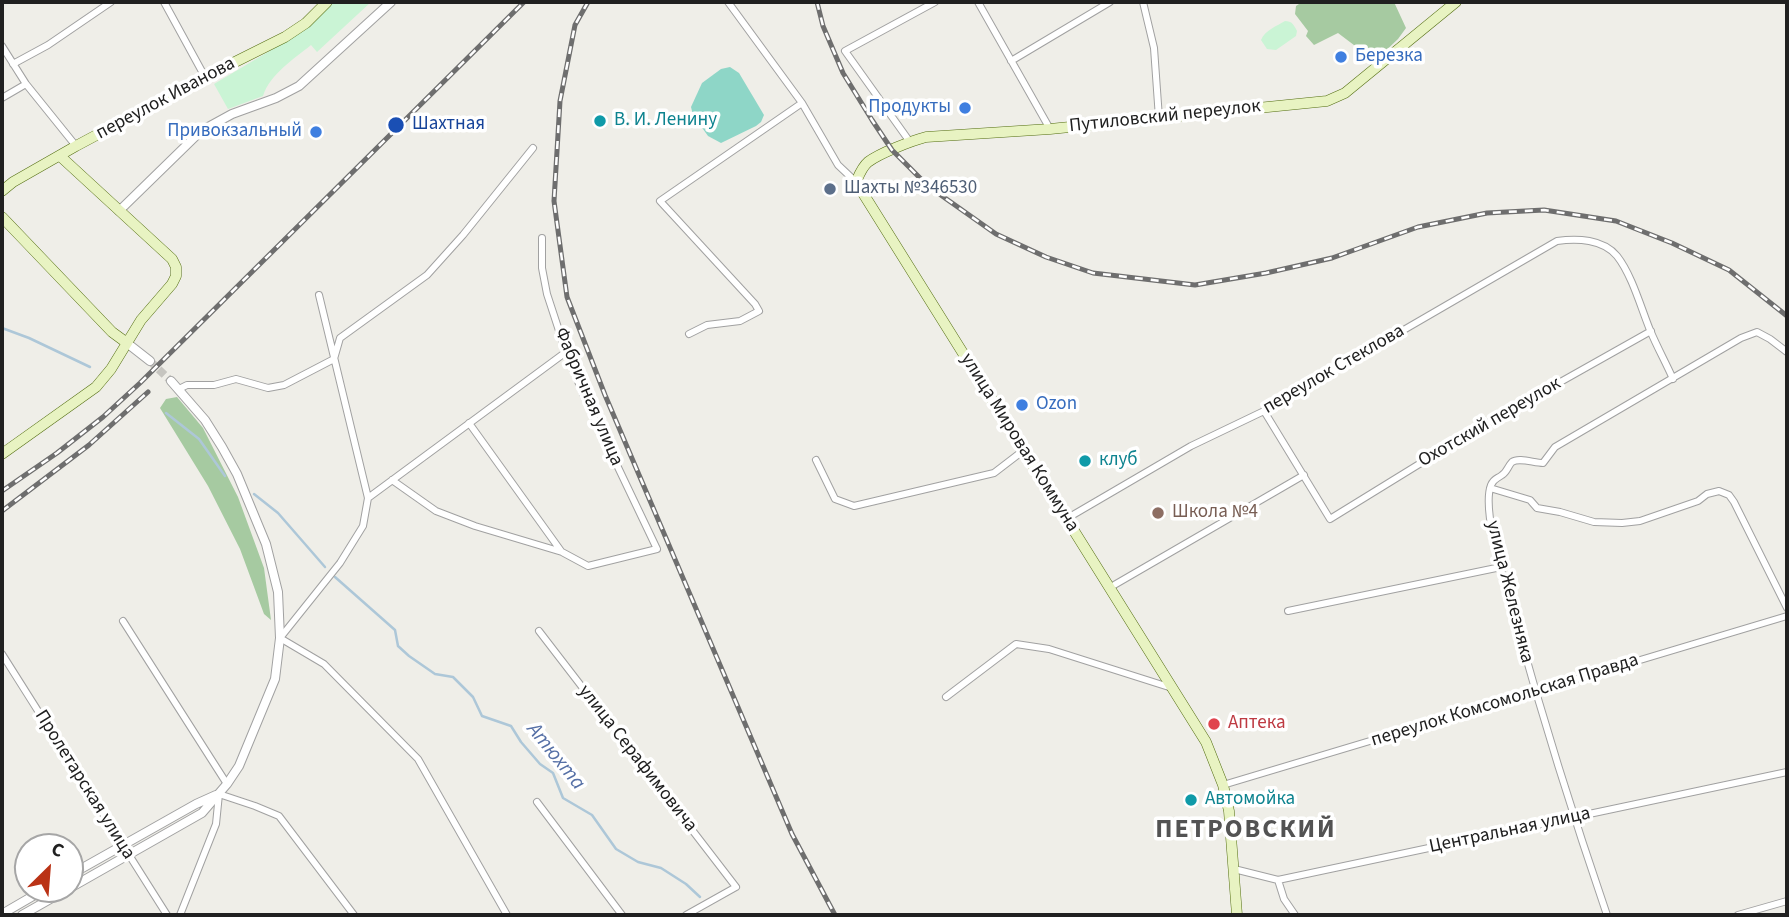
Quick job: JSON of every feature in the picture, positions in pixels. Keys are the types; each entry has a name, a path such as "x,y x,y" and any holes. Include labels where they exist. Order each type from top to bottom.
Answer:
{"main road":[{"name":"переулок Иванова","path":"2,191 76,146 285,37 306,23 327,2"},
{"name":"Путиловский переулок","path":"856,182 868,162 926,137 1050,129 1327,101 1345,93 1455,2"},
{"path":"2,454 96,387 111,369 141,320 176,276 172,259 60,156"},
{"name":"улица Мировая Коммуна","path":"856,182 1206,742 1223,785 1229,811 1237,915"},
{"path":"2,217 112,332 127,343"}],"street":[{"path":"13,64 48,45 111,2"},
{"path":"164,2 205,77"},
{"path":"119,211 201,131 232,114 276,98 299,86 391,2"},
{"name":"улица Мировая Коммуна","path":"728,2 803,103 838,165 856,182"},
{"path":"911,142 845,51 935,2"},
{"path":"978,2 1050,129"},
{"path":"1011,61 1110,2"},
{"path":"1143,2 1154,48 1159,118"},
{"path":"2,46 26,84 76,146"},
{"path":"2,98 26,84"},
{"path":"689,334 708,325 740,321 759,310 660,201 803,103"},
{"path":"179,389 187,385 214,385 236,379 268,388 284,385 334,359 340,338 427,275 533,148"},
{"name":"Фабричная улица","path":"542,238 542,268 547,294 566,352 656,549 588,566 562,552"},
{"name":"переулок Стеклова","path":"1066,519 1191,446 1264,411 1329,375 1344,361 1395,335 1557,242 1573,239 1591,242 1604,246 1617,256 1651,331"},
{"path":"280,638 340,563 363,526 368,498 319,295"},
{"path":"1651,331 1673,379"},
{"name":"Охотский переулок","path":"1304,475 1330,519 1468,434 1651,331"},
{"path":"1787,352 1756,332 1741,338 1555,447 1543,463 1521,459 1513,461 1504,474 1493,480 1490,488 1530,500 1538,509 1594,522 1622,523 1640,522 1698,501 1707,494 1719,491 1729,495 1787,608"},
{"path":"127,343 150,361"},
{"path":"368,498 566,352"},
{"path":"84,880 202,813 227,785 239,766 275,679 280,638 278,592 266,544 237,474 222,447 205,419 170,381"},
{"path":"1109,588 1304,475 1264,411"},
{"path":"469,422 562,552"},
{"path":"817,460 835,499 854,506 994,473 1024,450"},
{"path":"392,480 436,510 475,526 562,552"},
{"name":"улица Железняка","path":"1490,488 1488,508 1501,567 1535,692 1607,915"},
{"path":"1288,611 1501,567"},
{"name":"переулок Комсомольская Правда","path":"1223,785 1787,616"},
{"path":"122,621 227,785"},
{"name":"улица Серафимовича","path":"539,631 736,887 687,915"},
{"path":"280,638 324,664 418,759 507,915"},
{"path":"946,697 1016,644 1049,649 1172,688"},
{"name":"Пролетарская улица","path":"2,654 167,915"},
{"name":"Центральная улица","path":"1234,869 1278,880 1787,772"},
{"path":"180,915 216,824 219,794"},
{"path":"84,867 196,804 219,794 279,816 354,915"},
{"path":"537,802 622,915"},
{"path":"1278,880 1284,899 1295,915"},
{"path":"1738,915 1787,901"},
{"path":"2,914 21,903"},
{"path":"22,915 43,903"}],"green space":[{"path":"334,2 371,2 317,52 311,45 283,68 266,88 263,96 228,109 214,84 305,30"},
{"path":"1302,2 1394,2 1406,28 1375,61 1338,33 1314,45 1306,36 1308,31 1295,14 1296,6"},
{"path":"1285,21 1294,25 1296,36 1276,50 1267,49 1261,40 1265,34"},
{"path":"177,397 203,428 238,497 264,568 271,620 264,614 240,549 208,486 160,408 166,399"}],"shaded area":[{"path":"730,67 739,73 764,115 756,126 721,143 708,136 693,115 691,107 702,83 721,69"}],"waterway":[{"name":"Атюхта","path":"2,328 90,367"},
{"name":"Атюхта","path":"166,413 199,439 225,476"},
{"name":"Атюхта","path":"254,494 278,513 325,567"},
{"name":"Атюхта","path":"335,577 395,630 398,646 409,656 435,674 453,677 473,697 482,716 511,726 540,764 553,773 563,798 592,815 616,849 638,862 661,868 700,897"}],"tunnel":[{"path":"150,361 171,381"}],"railway":[{"path":"2,491 57,453 103,417 140,383 524,2"},
{"path":"588,2 575,25 560,101 554,201 567,297 605,395 792,834 835,915"},
{"path":"817,2 823,26 843,73 892,150 928,186 996,234 1046,257 1093,273 1195,285 1332,258 1418,227 1487,213 1544,210 1616,221 1672,243 1729,270 1787,316"},
{"path":"2,511 89,445 148,392"}],"place":[{"name":"Березка","path":"1341,57"},
{"name":"Продукты","path":"965,108"},
{"name":"В. И. Ленину","path":"600,121"},
{"name":"Шахтная","path":"396,125"},
{"name":"Привокзальный","path":"316,132"},
{"name":"Шахты №346530","path":"830,189"},
{"name":"Ozon","path":"1022,405"},
{"name":"клуб","path":"1085,461"},
{"name":"Школа №4","path":"1158,513"},
{"name":"Аптека","path":"1214,724"},
{"name":"Автомойка","path":"1191,800"}],"district":[{"name":"ПЕТРОВСКИЙ","path":"1246,831"}]}
